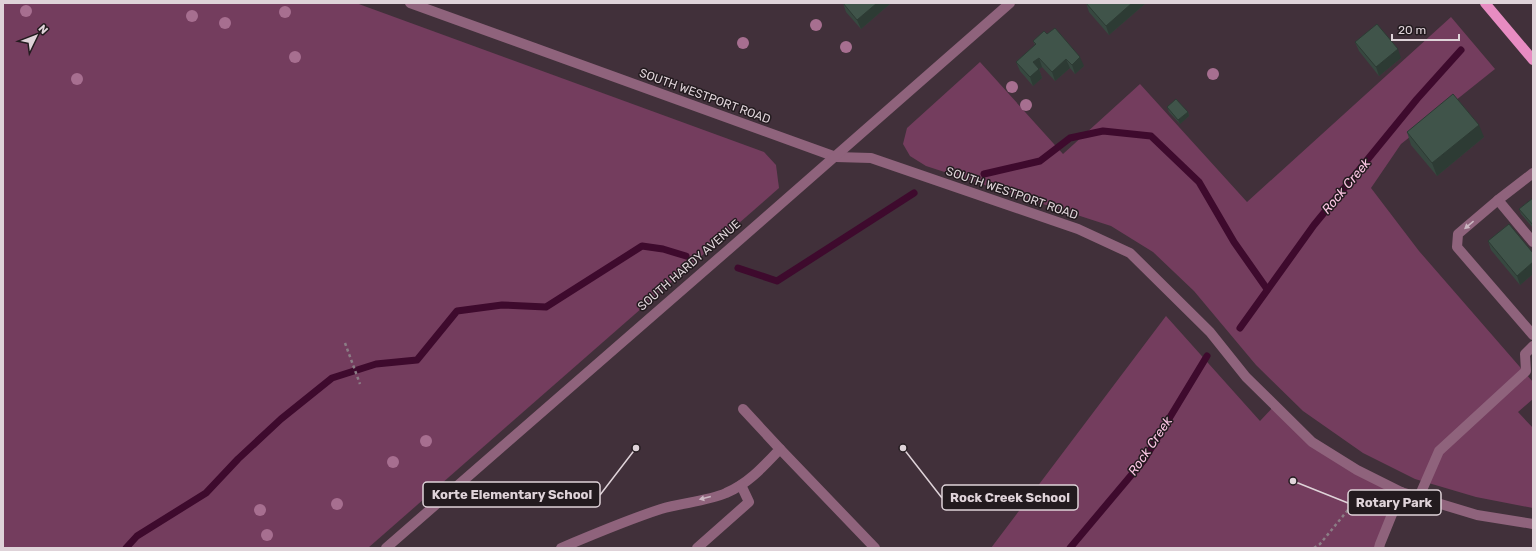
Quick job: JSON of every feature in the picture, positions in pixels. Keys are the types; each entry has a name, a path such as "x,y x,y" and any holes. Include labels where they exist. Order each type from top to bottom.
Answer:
{"main road":[{"path":"1485,3 1533,60"}],"street":[{"name":"SOUTH WESTPORT ROAD","path":"410,3 836,157 871,158 1078,229 1130,253 1210,332 1246,377 1312,442 1357,470 1401,492 1477,515 1533,524"},
{"name":"SOUTH HARDY AVENUE","path":"386,548 728,248 836,157 1010,3"},
{"path":"1533,173 1458,234 1457,247 1533,335"},
{"path":"1498,200 1533,242"},
{"path":"1419,497 1439,450 1526,371 1526,354 1533,346"},
{"path":"743,409 876,548"},
{"path":"561,548 608,527 662,509 725,494 741,485 761,470 780,449"},
{"path":"697,548 749,502 741,485"},
{"path":"1379,548 1401,492"}],"path":[{"path":"345,343 360,384"},
{"path":"1314,548 1320,544 1352,505 1370,497 1379,497 1396,505"}],"shaded area":[{"path":"3,3 356,3 764,152 776,165 779,188 368,548 3,548"},
{"path":"1451,17 1495,69 1401,144 1371,188 1419,251 1533,382 1533,399 1518,412 1533,428 1533,508 1476,497 1415,479 1363,453 1303,411 1256,365 1194,291 1153,252 1111,226 926,166 910,156 903,144 907,128 980,62 1063,154 1140,84 1247,202"},
{"path":"1166,316 1260,421 1274,406 1312,442 1401,492 1379,548 991,548"}],"building":[{"path":"843,3 877,3 857,20"},
{"path":"1086,3 1132,3 1106,26"},
{"path":"1377,24 1398,49 1376,67 1355,42"},
{"path":"1055,28 1080,57 1072,65 1066,59 1052,72 1039,58 1033,62 1039,69 1030,77 1016,62 1036,44 1033,41 1044,31 1047,34"},
{"path":"1453,94 1479,125 1432,163 1407,132"},
{"path":"1176,99 1188,112 1178,120 1167,107"},
{"path":"1533,198 1533,225 1519,209"},
{"path":"1509,224 1533,253 1533,262 1517,276 1488,241"}],"waterway":[{"name":"Rock Creek","path":"1240,328 1314,225 1417,99 1461,50"},
{"path":"984,174 1040,161 1070,138 1103,131 1151,136 1199,182 1234,242 1267,289"},
{"path":"738,268 777,281 914,193"},
{"path":"126,548 137,536 206,493 238,459 281,419 332,378 376,364 417,360 457,311 502,305 546,307 642,246 663,249 686,256"},
{"name":"Rock Creek","path":"1070,548 1144,460 1207,356"}],"place":[{"name":"Korte Elementary School","path":"636,448"},
{"name":"Rock Creek School","path":"903,448"},
{"name":"Rotary Park","path":"1293,481"}]}
